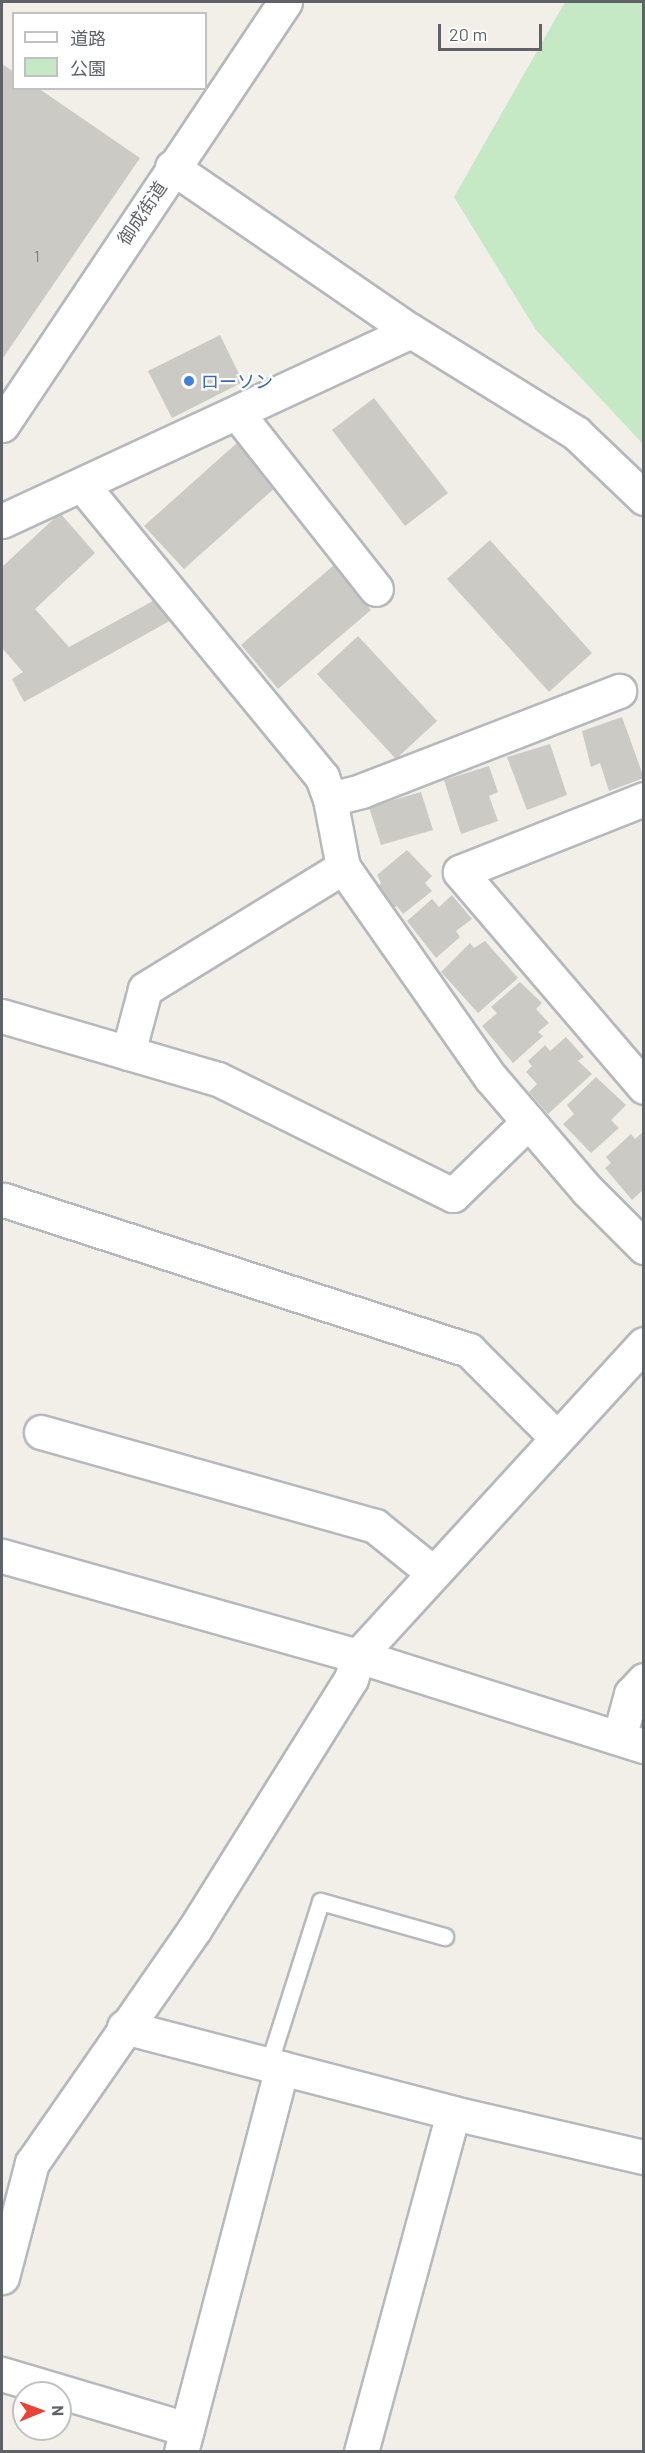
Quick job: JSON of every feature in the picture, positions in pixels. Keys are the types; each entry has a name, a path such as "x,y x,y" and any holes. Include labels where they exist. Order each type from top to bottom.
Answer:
{"street":[{"name":"御成街道","path":"2,425 172,167 285,2"},
{"path":"172,167 411,330 576,433 644,498"},
{"path":"2,521 83,486 411,330"},
{"path":"237,413 376,589"},
{"path":"83,486 322,777 330,799 343,867 490,1078 644,1247"},
{"path":"330,799 361,791 619,691"},
{"path":"644,799 460,872 644,1087"},
{"path":"128,1053 146,989 343,867"},
{"path":"2,1016 218,1079 453,1195 528,1122"},
{"path":"4,1200 469,1350 556,1438"},
{"path":"2,2277 32,2163 124,2027 194,1930 351,1679 358,1656 432,1572 644,1344"},
{"path":"41,1432 375,1526 432,1572"},
{"path":"2,1556 358,1656 631,1742 631,1694 644,1680"},
{"path":"124,2027 453,2113 644,2157"},
{"path":"2,2374 184,2440 275,2067"},
{"path":"361,2451 453,2113"}],"lane":[{"path":"275,2067 321,1902 445,1937"}],"green space":[{"path":"565,2 643,2 643,444 536,330 454,197"}],"building":[{"path":"2,64 12,71 12,90 41,90 140,158 3,358"},
{"path":"220,335 243,382 172,418 148,371"},
{"path":"374,398 448,493 405,526 332,430"},
{"path":"238,442 277,486 184,569 144,526"},
{"path":"60,513 95,553 35,609 69,647 162,596 175,618 24,702 12,679 23,672 2,648 2,567"},
{"path":"490,540 592,653 549,692 447,579"},
{"path":"334,565 371,610 278,689 241,645"},
{"path":"358,636 437,721 396,759 317,674"},
{"path":"622,717 644,778 609,791 600,763 591,767 582,731"},
{"path":"550,744 567,795 527,810 507,757"},
{"path":"489,766 498,792 489,796 498,821 461,834 444,780"},
{"path":"421,792 433,830 381,845 369,807"},
{"path":"407,850 432,876 425,883 432,891 403,914 397,906 389,911 376,889 381,883 377,875"},
{"path":"452,895 472,919 456,931 460,937 436,958 407,921 432,899 439,907"},
{"path":"485,941 518,978 478,1013 441,972 470,943 474,948"},
{"path":"520,982 542,1003 536,1009 549,1023 538,1032 543,1036 513,1063 482,1026 497,1013 491,1007"},
{"path":"566,1037 584,1057 578,1061 592,1074 548,1114 529,1092 537,1084 526,1072 532,1066 528,1061 545,1045 550,1051"},
{"path":"596,1077 626,1105 611,1120 619,1128 591,1153 563,1124 574,1114 567,1105"},
{"path":"644,1131 644,1189 632,1200 605,1168 611,1163 606,1157 631,1134 635,1139"}],"place":[{"name":"ローソン","path":"189,381"}]}
